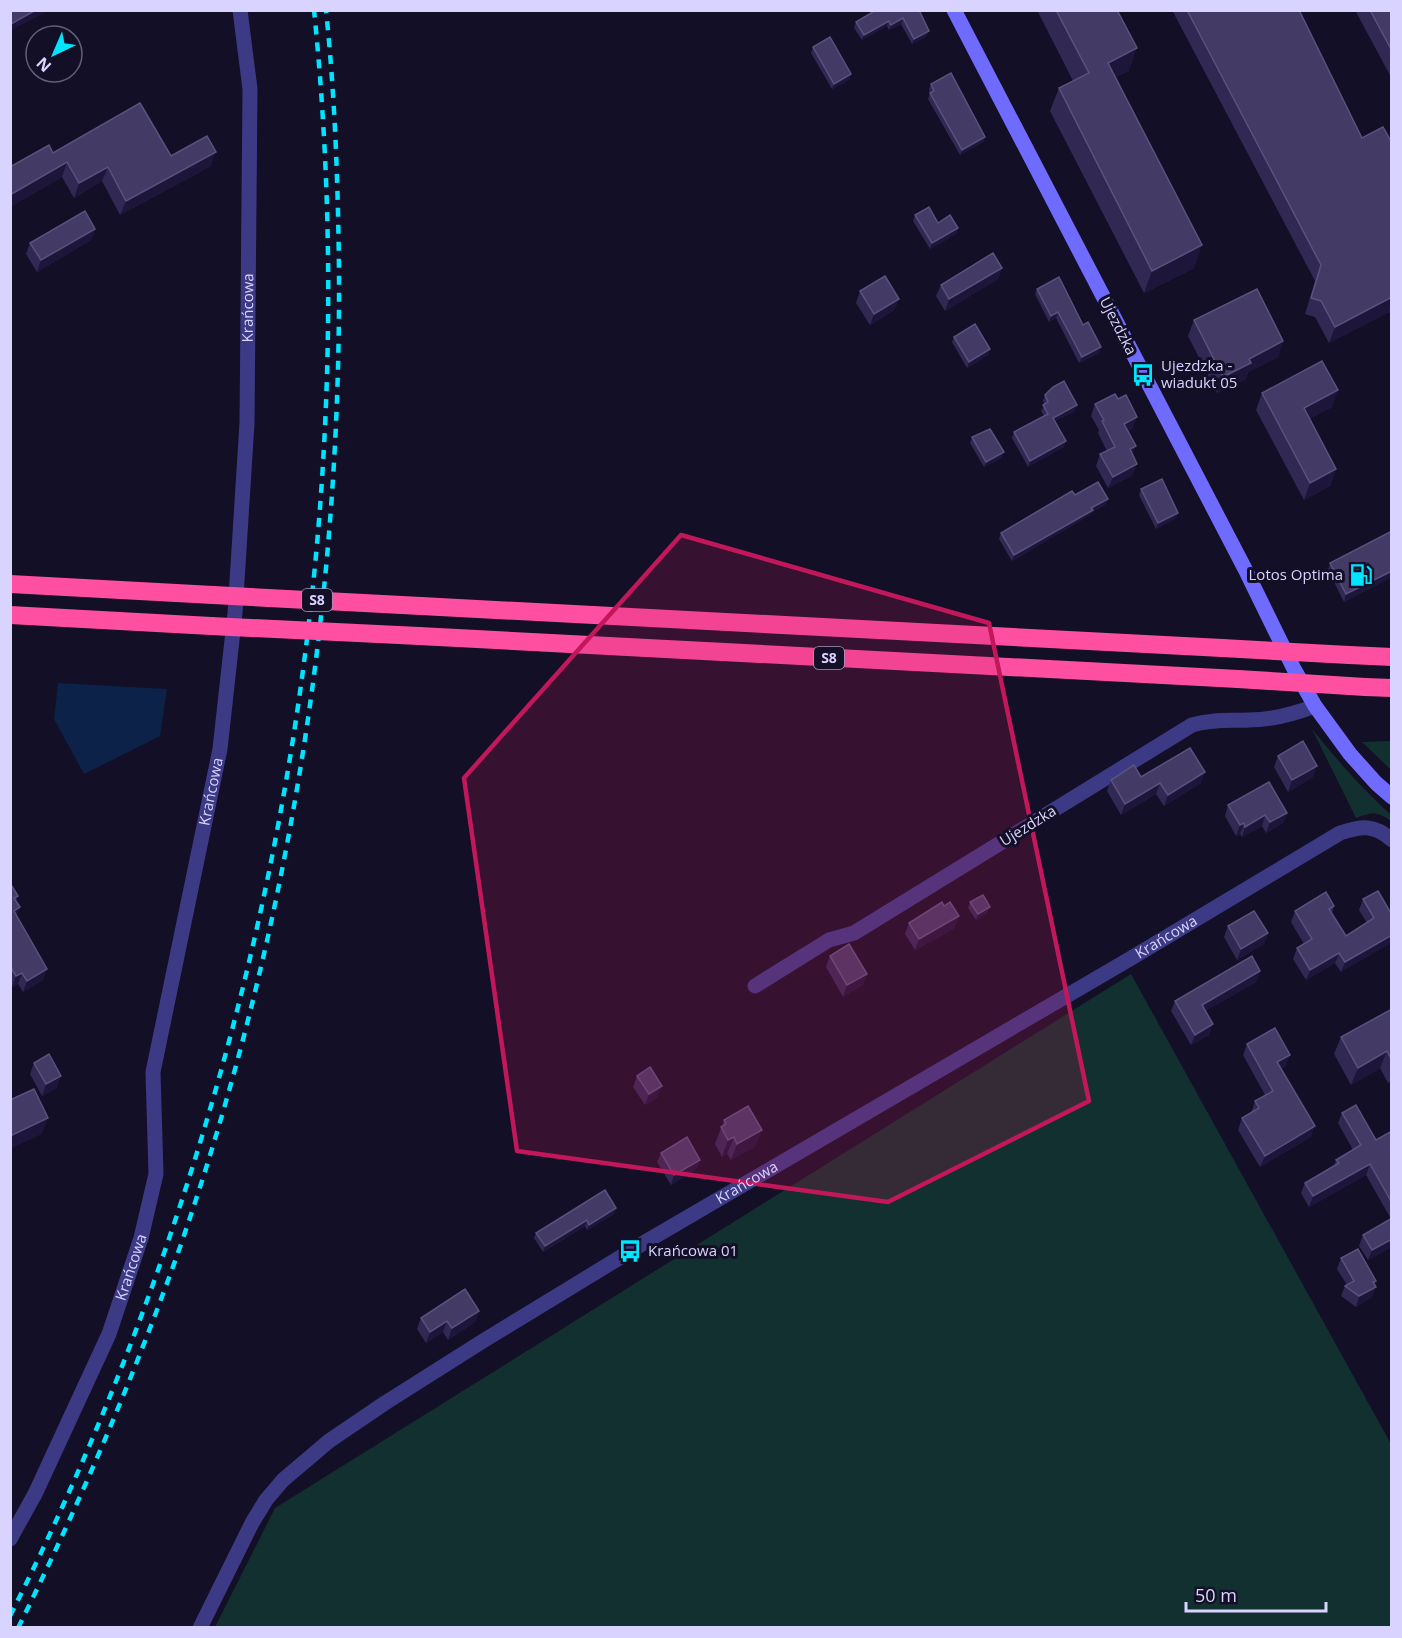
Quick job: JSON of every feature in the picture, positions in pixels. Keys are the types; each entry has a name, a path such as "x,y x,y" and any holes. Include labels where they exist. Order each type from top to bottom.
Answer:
{"highway":[{"name":"S8","path":"10,584 1392,657"},
{"name":"S8","path":"10,615 1392,688"}],"main road":[{"name":"Ujezdzka","path":"954,10 1294,669 1315,706 1350,754 1392,797"}],"street":[{"name":"Krańcowa","path":"10,1539 35,1494 109,1334 141,1238 156,1174 153,1072 220,749 235,613 247,423 250,89 240,10"},
{"name":"Ujezdzka","path":"755,986 829,940 854,933 1192,725 1208,721 1252,720 1285,716 1315,706"},
{"name":"Krańcowa","path":"200,1628 252,1523 266,1500 283,1480 329,1441 385,1403 647,1241 1128,960 1340,833 1355,827 1371,828 1383,832 1392,840"}],"highlighted area":[{"path":"681,535 989,623 1089,1101 888,1202 517,1151 464,778"}],"green space":[{"path":"1312,729 1350,774 1391,815 1391,821 1382,815 1374,814 1356,818"},
{"path":"1391,741 1391,770 1362,742"},
{"path":"1131,974 1391,1444 1391,1627 215,1627 275,1508"}],"water":[{"path":"58,683 167,689 160,736 84,774 54,719"}],"building":[{"path":"10,10 36,10 11,24"},
{"path":"876,10 919,10 929,31 914,39 903,18 891,25 889,21 864,35 856,22"},
{"path":"1056,10 1117,10 1137,48 1108,63 1202,245 1152,271 1059,88 1089,73"},
{"path":"1187,10 1299,10 1362,138 1383,127 1392,143 1392,297 1335,327 1321,301 1311,298 1321,265"},
{"path":"1370,10 1392,10 1392,51"},
{"path":"830,37 851,74 834,84 813,47"},
{"path":"951,73 985,137 962,150 930,93 934,91 931,84"},
{"path":"140,103 171,156 207,136 216,152 126,201 108,167 79,183 67,162 10,195 10,167 49,145 53,153"},
{"path":"929,207 938,223 950,215 958,228 932,243 915,215"},
{"path":"85,211 95,229 41,260 30,243"},
{"path":"993,253 1002,268 949,299 941,285"},
{"path":"885,276 899,299 874,314 860,291"},
{"path":"1059,277 1083,325 1088,322 1101,347 1082,357 1058,312 1051,316 1037,289"},
{"path":"1257,289 1283,341 1249,359 1251,363 1223,377 1194,320"},
{"path":"975,324 990,349 969,362 954,337"},
{"path":"1322,361 1338,390 1304,408 1336,469 1310,483 1262,393"},
{"path":"1064,381 1077,405 1053,418 1066,441 1030,461 1014,432 1048,414 1043,405 1048,402 1045,395"},
{"path":"1115,394 1118,399 1126,395 1137,417 1124,424 1136,446 1130,449 1137,464 1113,477 1100,454 1115,447 1095,404"},
{"path":"990,429 1004,452 986,462 972,437"},
{"path":"1162,479 1178,513 1158,523 1141,489"},
{"path":"1098,482 1108,499 1014,555 1001,533 1072,491 1075,495"},
{"path":"1392,531 1392,571 1346,594 1330,563"},
{"path":"1303,741 1317,766 1292,780 1278,756"},
{"path":"1190,748 1205,772 1168,795 1160,783 1125,804 1111,780 1134,765 1141,777"},
{"path":"1269,782 1287,813 1270,822 1265,815 1245,827 1244,823 1240,825 1228,805"},
{"path":"10,883 18,896 14,898 20,907 14,911 47,969 27,981 22,973 16,976 10,966"},
{"path":"1378,891 1392,915 1392,935 1345,962 1339,953 1310,970 1297,948 1312,939 1295,911 1326,892 1334,906 1329,909 1346,936 1374,918 1363,899"},
{"path":"983,895 990,907 978,914 970,902"},
{"path":"942,902 944,906 950,902 959,916 919,939 909,923"},
{"path":"1254,911 1268,933 1241,949 1228,926"},
{"path":"849,944 867,974 847,985 830,956"},
{"path":"1252,956 1260,971 1202,1005 1213,1024 1195,1035 1175,1001"},
{"path":"1392,1009 1392,1060 1387,1051 1358,1068 1341,1037"},
{"path":"1275,1028 1290,1055 1277,1062 1315,1126 1265,1156 1242,1118 1259,1108 1255,1101 1273,1091 1247,1044"},
{"path":"49,1054 61,1076 46,1084 34,1063"},
{"path":"650,1067 662,1086 649,1094 637,1076"},
{"path":"34,1089 48,1118 10,1136 10,1100"},
{"path":"1356,1105 1376,1140 1392,1131 1392,1203 1370,1164 1313,1196 1305,1183 1339,1163 1336,1160 1361,1145 1342,1113"},
{"path":"748,1106 762,1130 737,1144 734,1137 728,1140 721,1127 726,1124 724,1120"},
{"path":"687,1137 700,1160 674,1175 661,1153"},
{"path":"605,1190 616,1208 589,1225 587,1220 545,1246 536,1233"},
{"path":"1392,1218 1392,1239 1372,1250 1363,1235"},
{"path":"1358,1249 1376,1281 1373,1282 1376,1287 1359,1296 1345,1286 1354,1281 1341,1258"},
{"path":"465,1289 479,1311 452,1328 447,1321 430,1332 421,1318"}],"railway":[{"path":"10,1616 97,1428 170,1234 230,1036 276,834 308,630 325,424 327,217 314,10"},
{"path":"18,1628 104,1441 179,1250 217,1131 250,1011 278,889 301,767 318,643 330,519 337,395 338,205 334,108 326,10"}],"place":[{"name":"Ujezdzka - wiadukt 05","path":"1143,375"},
{"name":"Lotos Optima","path":"1361,575"},
{"name":"Krańcowa 01","path":"630,1251"}]}
